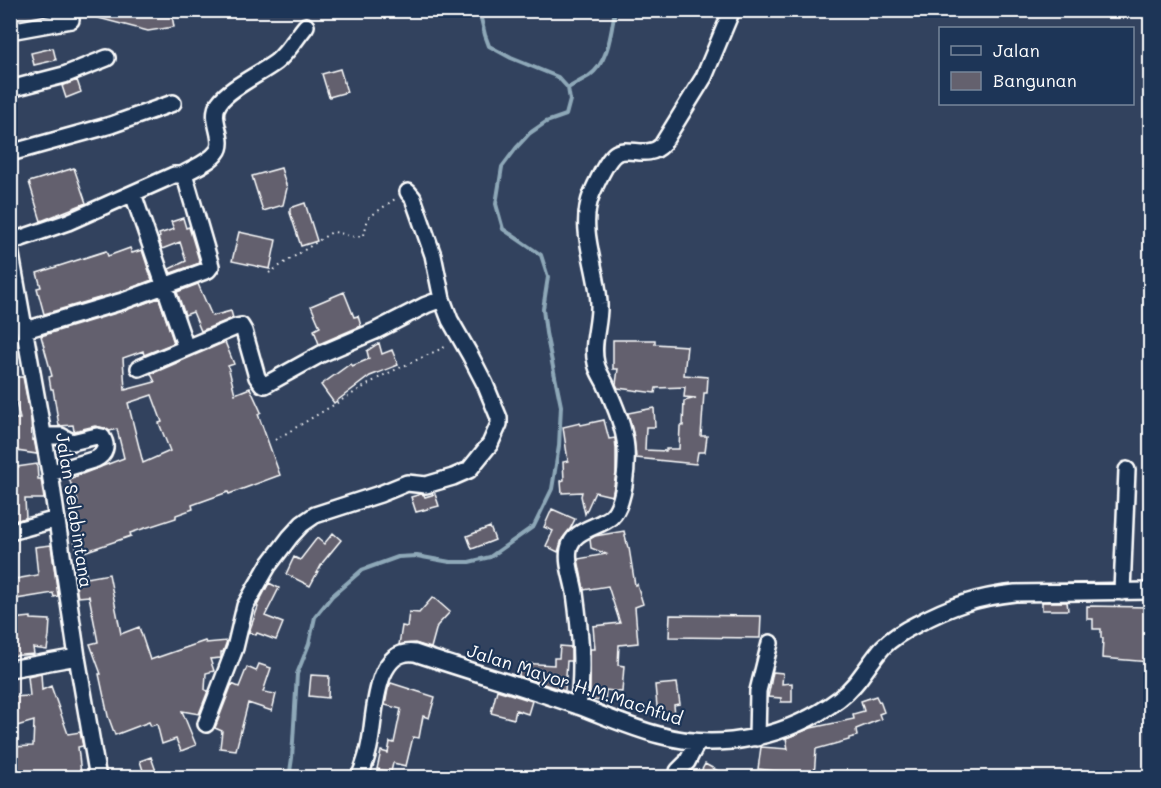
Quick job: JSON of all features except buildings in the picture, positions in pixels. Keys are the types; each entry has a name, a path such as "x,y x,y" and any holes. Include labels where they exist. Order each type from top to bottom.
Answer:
{"street":[{"path":"578,706 581,661 579,620 568,558 569,547 578,535 611,517 616,510 621,500 626,447 619,417 596,364 594,353 600,306 586,230 588,206 592,192 615,154 648,152 662,145 704,77 732,10"},
{"path":"10,32 71,20"},
{"path":"10,242 68,222 174,175 182,175 211,158 220,150 215,112 219,102 277,61 306,26"},
{"path":"10,89 64,75 107,58"},
{"path":"10,153 111,125 173,103"},
{"path":"25,330 166,287 211,268 186,180 182,175"},
{"path":"206,724 235,648 245,606 268,566 294,531 315,516 407,483 426,485 469,470 490,444 497,430 499,418 485,384 450,320 442,299 434,255 413,198 408,192"},
{"path":"133,194 186,348"},
{"name":"Jalan Selabintana","path":"10,249 51,473 77,657 98,777"},
{"path":"139,368 241,326 257,377 265,385 321,354 442,299"},
{"path":"44,436 61,436 72,442 97,436 102,437 105,446 105,451 96,459 51,473"},
{"path":"1122,592 1127,470"},
{"path":"10,532 57,519"},
{"name":"Jalan Mayor H.M.Machfud","path":"359,777 370,744 376,695 384,673 390,662 407,652 578,706 661,736 697,742 735,741 757,738 798,723 831,705 854,686 893,638 963,602 1015,593 1150,591"},
{"path":"757,738 758,691 770,643"},
{"path":"10,669 77,657"},
{"path":"678,771 687,762 697,742"}],"path":[{"path":"270,273 332,232 355,237 364,236 368,218 402,193 408,192"},
{"path":"275,440 382,376 461,339"}],"waterway":[{"path":"289,778 297,674 309,644 315,617 332,596 362,570 398,557 417,556 450,562 469,562 490,557 534,526 552,489 559,446 561,406 543,309 548,277 541,255 503,229 496,204 502,167 530,133 546,122 566,115 570,100 568,88 558,77 511,58 489,46 479,10"},
{"path":"568,88 589,76 601,63 608,46 615,10"}]}
